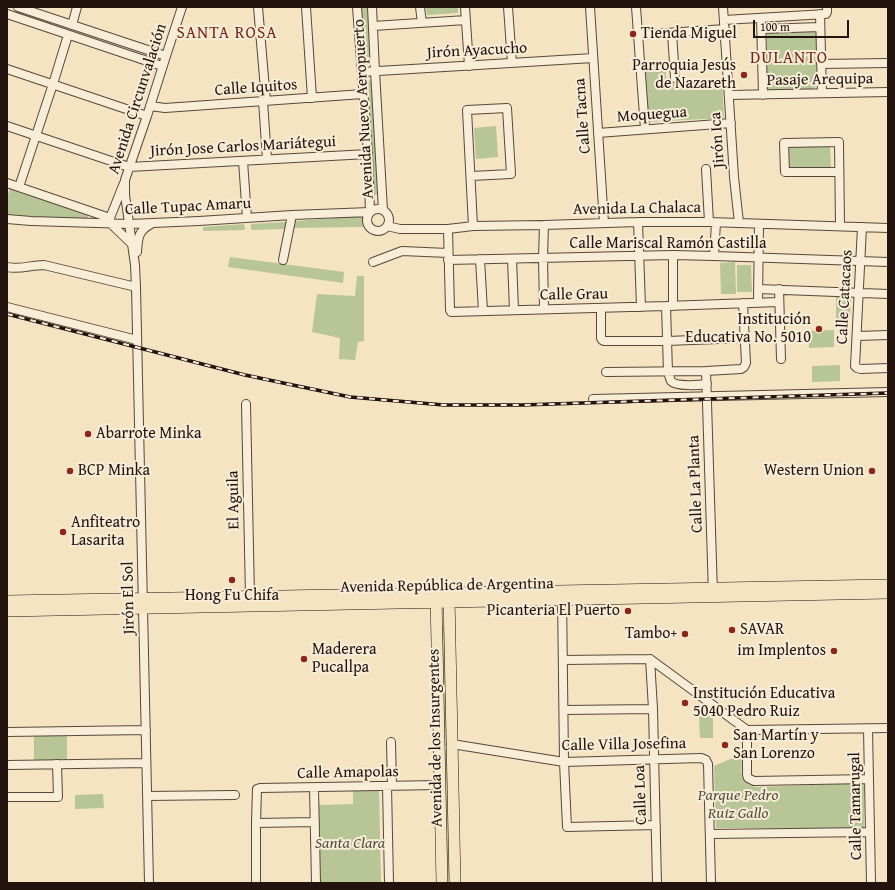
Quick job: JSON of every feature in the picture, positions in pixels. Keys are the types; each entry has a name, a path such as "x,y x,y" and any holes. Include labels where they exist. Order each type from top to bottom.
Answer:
{"main road":[{"name":"Avenida República de Argentina","path":"713,592 888,584"},
{"name":"Avenida República de Argentina","path":"7,601 143,603 713,592 888,593"},
{"name":"Avenida República de Argentina","path":"7,611 250,597 436,598"},
{"name":"Avenida de los Insurgentes","path":"448,597 455,883"},
{"name":"Avenida de los Insurgentes","path":"436,598 442,883"}],"street":[{"path":"18,7 166,56"},
{"path":"72,25 77,7"},
{"name":"Avenida Circunvalación","path":"130,224 125,195 125,180 182,7"},
{"path":"258,7 267,159"},
{"path":"306,7 312,98"},
{"name":"Avenida Nuevo Aeropuerto","path":"357,7 368,154 370,212"},
{"name":"Avenida Nuevo Aeropuerto","path":"372,7 383,210"},
{"path":"420,7 422,23"},
{"path":"465,7 469,66"},
{"path":"508,7 512,63"},
{"name":"Calle Tacna","path":"590,7 604,223"},
{"path":"636,7 645,129"},
{"name":"Jirón Ica","path":"723,7 738,223"},
{"path":"724,20 762,18 825,11 820,27 822,93"},
{"path":"7,14 162,66"},
{"path":"762,18 763,95"},
{"path":"373,26 466,20"},
{"path":"762,29 820,27"},
{"path":"638,35 725,29"},
{"path":"672,33 675,78"},
{"path":"19,187 68,34"},
{"name":"Jirón Ayacucho","path":"362,72 593,58"},
{"path":"821,64 888,63"},
{"path":"7,69 147,116"},
{"name":"Pasaje Arequipa","path":"729,95 888,92"},
{"name":"Calle Iquitos","path":"150,106 165,108 363,94"},
{"path":"471,176 510,174 506,108 467,110 474,226"},
{"name":"Moquegua","path":"598,133 731,123"},
{"name":"Jirón Jose Carlos Mariátegui","path":"7,126 129,167 368,154"},
{"path":"839,172 785,172 784,143 839,142 840,226"},
{"path":"243,161 247,218"},
{"path":"706,169 714,256"},
{"path":"125,180 111,221 132,244"},
{"name":"Calle Tupac Amaru","path":"7,184 111,221"},
{"path":"376,209 383,210 386,212 389,219 388,226 382,230 372,229 367,221 370,212 376,209"},
{"name":"Calle Tupac Amaru","path":"7,219 31,221 111,221 130,224 370,212"},
{"path":"283,260 292,215"},
{"path":"638,222 641,307"},
{"name":"Avenida La Chalaca","path":"388,226 400,230 448,229 474,226 638,222 712,222 888,228"},
{"name":"Jirón El Sol","path":"135,265 139,234 152,223"},
{"name":"Jirón El Sol","path":"130,224 136,287 149,883"},
{"path":"758,302 759,224"},
{"path":"544,225 544,309"},
{"name":"Calle Catacaos","path":"862,227 855,366 857,368 888,368"},
{"name":"Calle Grau","path":"448,229 451,312 779,302"},
{"name":"Calle Mariscal Ramón Castilla","path":"373,262 402,251 448,257 480,259 673,255 888,262"},
{"path":"673,255 667,341 668,372 671,381 674,383 681,385 707,384"},
{"path":"480,259 483,311"},
{"path":"512,259 514,310"},
{"path":"7,266 20,268 44,265 136,287"},
{"path":"758,289 888,294"},
{"path":"779,289 781,359"},
{"path":"606,372 706,371 740,369 744,367 746,363 743,303"},
{"path":"7,307 137,340"},
{"path":"601,308 602,340 604,341 667,341 744,338"},
{"path":"857,336 888,335"},
{"name":"Calle La Planta","path":"706,371 713,592"},
{"path":"593,399 888,392"},
{"name":"El Aguila","path":"246,404 250,597"},
{"path":"562,595 564,762 567,827 656,825"},
{"path":"563,660 650,659 747,730 888,728"},
{"name":"Calle Loa","path":"650,659 653,709 657,883"},
{"path":"564,710 653,709"},
{"name":"Calle Tamarugal","path":"868,729 871,883"},
{"path":"7,732 146,730"},
{"path":"747,730 747,774 748,778 754,781 869,779"},
{"path":"389,883 391,742"},
{"name":"Calle Villa Josefina","path":"452,744 564,762 701,758 706,760 708,764 710,834"},
{"path":"7,765 146,762"},
{"path":"7,797 58,797 57,764"},
{"name":"Calle Amapolas","path":"256,823 257,789 260,788 439,785"},
{"path":"314,788 316,883"},
{"path":"147,796 235,795"},
{"path":"256,883 256,823 315,822"},
{"path":"712,883 710,834 870,832"}],"green space":[{"path":"361,7 369,7 372,57 364,57"},
{"path":"426,7 458,7 458,13 427,15"},
{"path":"816,29 817,86 813,89 769,90 767,86 767,31"},
{"path":"665,66 667,82 722,78 724,118 647,122 643,68"},
{"path":"374,80 381,194 373,195 365,81"},
{"path":"496,126 498,157 476,159 474,128"},
{"path":"830,146 831,167 786,168 786,147"},
{"path":"10,188 89,214 87,219 7,216 7,198"},
{"path":"363,216 363,227 294,228 295,221"},
{"path":"287,222 286,229 251,230 251,224"},
{"path":"244,224 245,230 203,231 203,227"},
{"path":"230,257 344,272 343,283 228,267"},
{"path":"735,262 736,294 721,294 720,263"},
{"path":"737,265 751,265 752,292 737,292"},
{"path":"357,276 364,276 364,341 358,342 355,360 339,359 340,338 312,332 317,294 355,296"},
{"path":"836,296 851,297 850,319 836,319"},
{"path":"834,330 834,347 809,348 808,331"},
{"path":"840,365 840,381 812,382 812,366"},
{"path":"440,625 445,625 448,747 444,746"},
{"path":"713,715 713,738 700,738 699,716"},
{"path":"34,735 67,735 67,761 34,761"},
{"path":"444,749 449,749 452,883 447,883"},
{"name":"Parque Pedro Ruiz Gallo","path":"742,754 741,770 743,779 750,785 756,787 864,783 864,828 716,828 714,766"},
{"name":"Santa Clara","path":"379,790 381,883 320,883 318,805 353,804 353,791"},
{"path":"103,794 104,808 75,809 75,795"}],"railway":[{"path":"7,314 245,375 350,397 444,405 522,405 888,393"}],"place":[{"name":"Tienda Miguel","path":"633,34"},
{"name":"Parroquia Jesús de Nazareth","path":"744,75"},
{"name":"Institución Educativa No. 5010","path":"819,329"},
{"name":"Abarrote Minka","path":"88,434"},
{"name":"BCP Minka","path":"70,471"},
{"name":"Western Union","path":"872,471"},
{"name":"Anfiteatro Lasarita","path":"63,532"},
{"name":"Hong Fu Chifa","path":"232,580"},
{"name":"Picanteria El Puerto","path":"628,611"},
{"name":"SAVAR","path":"732,630"},
{"name":"Tambo+","path":"685,634"},
{"name":"im Implentos","path":"834,651"},
{"name":"Maderera Pucallpa","path":"304,659"},
{"name":"Institución Educativa 5040 Pedro Ruiz","path":"685,703"},
{"name":"San Martín y San Lorenzo","path":"725,745"}],"district":[{"name":"SANTA ROSA","path":"227,34"},
{"name":"DULANTO","path":"789,59"}]}
